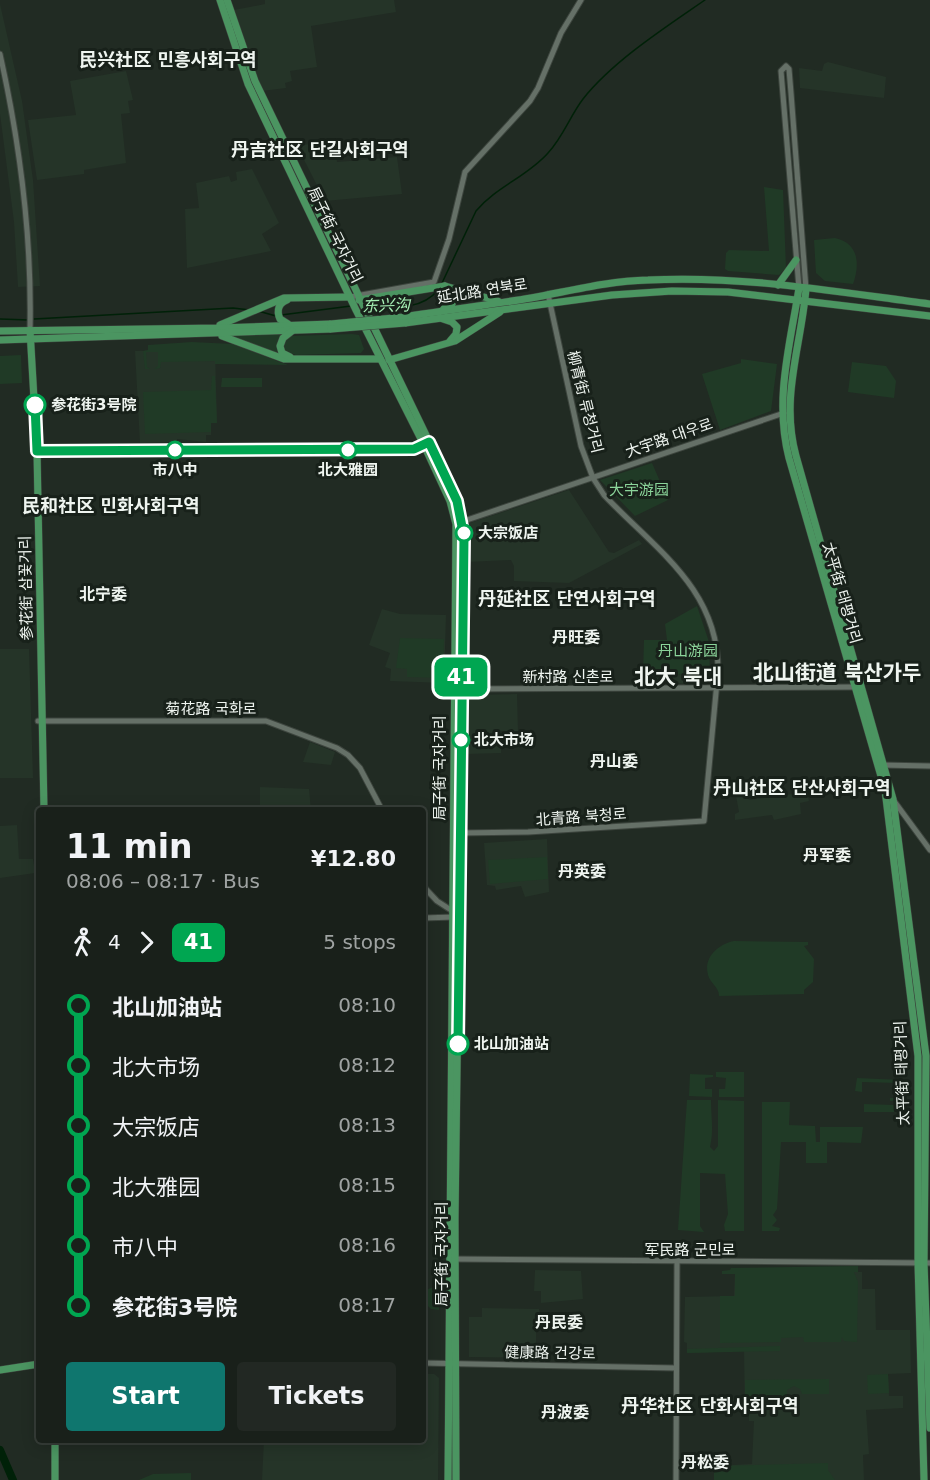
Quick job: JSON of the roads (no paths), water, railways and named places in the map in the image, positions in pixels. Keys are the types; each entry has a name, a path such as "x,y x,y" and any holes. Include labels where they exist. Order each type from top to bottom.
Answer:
{"main road":[{"name":"局子街 국자거리","path":"220,0 248,84 356,299 364,310 385,359 427,443 459,522 452,1363 448,1480"},
{"name":"局子街 국자거리","path":"227,0 255,81 356,299 356,310 385,359"},
{"path":"778,285 788,275 796,260"},
{"name":"延北路 연북로","path":"0,331 30,323 211,331 292,331 405,320 504,305 586,286 648,280 704,279 778,285 930,304"},
{"path":"437,315 451,306 453,300 452,293 441,286"},
{"path":"301,325 282,321 278,314 279,306 287,300 356,299 441,286 504,305"},
{"name":"太平街 태평거리","path":"803,288 797,300 783,380 785,413 859,687 893,800 924,1056 924,1480"},
{"name":"太平街 태평거리","path":"785,413 805,301 803,288"},
{"name":"延北路 연북로","path":"504,305 672,291 728,292 930,316"},
{"path":"211,331 284,298 356,299"},
{"path":"211,331 284,359 385,359 455,341 504,305"},
{"path":"292,331 283,338 281,351 287,356 385,359 450,341 457,333 454,323 437,315"},
{"name":"参花街 삼꽃거리","path":"30,323 35,451 42,807"},
{"name":"延北路 연북로","path":"0,340 301,325 331,326"},
{"name":"局子街 국자거리","path":"455,915 459,833 458,689"},
{"name":"太平街 태평거리","path":"882,765 924,1056"},
{"name":"太平街 태평거리","path":"924,1263 930,1428"},
{"name":"局子街 국자거리","path":"452,1363 456,1480"},
{"path":"0,1370 36,1364"},
{"path":"57,1443 57,1480"}],"street":[{"path":"356,299 434,282 449,239 465,172 530,101 538,88 557,42 581,0"},
{"name":"参花街 삼꽃거리","path":"0,54 13,117 21,175 30,323"},
{"name":"太平街 태평거리","path":"786,66 789,70 803,288 796,260 781,71 786,66"},
{"name":"柳青街 류청거리","path":"548,294 581,446 593,478 604,495 677,568 698,594 709,615 717,644 716,688 704,821"},
{"name":"大宇路 대우로","path":"459,522 785,413"},
{"path":"35,451 414,449 427,443"},
{"name":"新村路 신촌로","path":"458,689 859,687"},
{"name":"菊花路 국화로","path":"40,721 266,722 337,748 348,755 360,768 380,807"},
{"path":"882,765 930,766"},
{"path":"885,790 930,850"},
{"name":"北青路 북청로","path":"459,833 528,832 704,821"},
{"path":"426,890 436,902 455,915"},
{"path":"426,918 455,915"},
{"name":"军民路 군민로","path":"452,1259 677,1263 924,1263"},
{"path":"676,1480 677,1263"},
{"name":"健康路 건강로","path":"426,1363 676,1368"}],"waterway":[{"name":"东兴沟","path":"442,283 476,211 548,153 583,99 609,71 641,45 705,0"},
{"name":"东兴沟","path":"368,307 415,305 431,297 438,290"},
{"name":"东兴沟","path":"281,315 351,306"},
{"name":"东兴沟","path":"34,319 233,308 250,310"},
{"name":"东兴沟","path":"258,311 276,316"},
{"name":"东兴沟","path":"0,319 29,320"},
{"path":"0,1450 13,1480"}],"place":[{"name":"参花街3号院","path":"35,405"},
{"name":"市八中","path":"175,450"},
{"name":"北大雅园","path":"348,450"},
{"name":"大宗饭店","path":"464,533"},
{"name":"北大市场","path":"461,740"},
{"name":"北山加油站","path":"458,1044"}],"district":[{"name":"民兴社区 민흥사회구역","path":"168,60"},
{"name":"丹吉社区 단길사회구역","path":"320,150"},
{"name":"民和社区 민화사회구역","path":"111,506"},
{"name":"北宁委","path":"103,594"},
{"name":"丹延社区 단연사회구역","path":"567,599"},
{"name":"丹旺委","path":"576,637"},
{"name":"北山街道 북산가두","path":"837,673"},
{"name":"北大 북대","path":"678,677"},
{"name":"丹山委","path":"614,761"},
{"name":"丹山社区 단산사회구역","path":"802,788"},
{"name":"丹军委","path":"827,855"},
{"name":"丹英委","path":"582,871"},
{"name":"丹民委","path":"559,1322"},
{"name":"丹华社区 단화사회구역","path":"710,1406"},
{"name":"丹波委","path":"565,1412"},
{"name":"丹松委","path":"705,1462"}],"park label":[{"name":"大宇游园","path":"639,490"},
{"name":"丹山游园","path":"688,651"}]}
